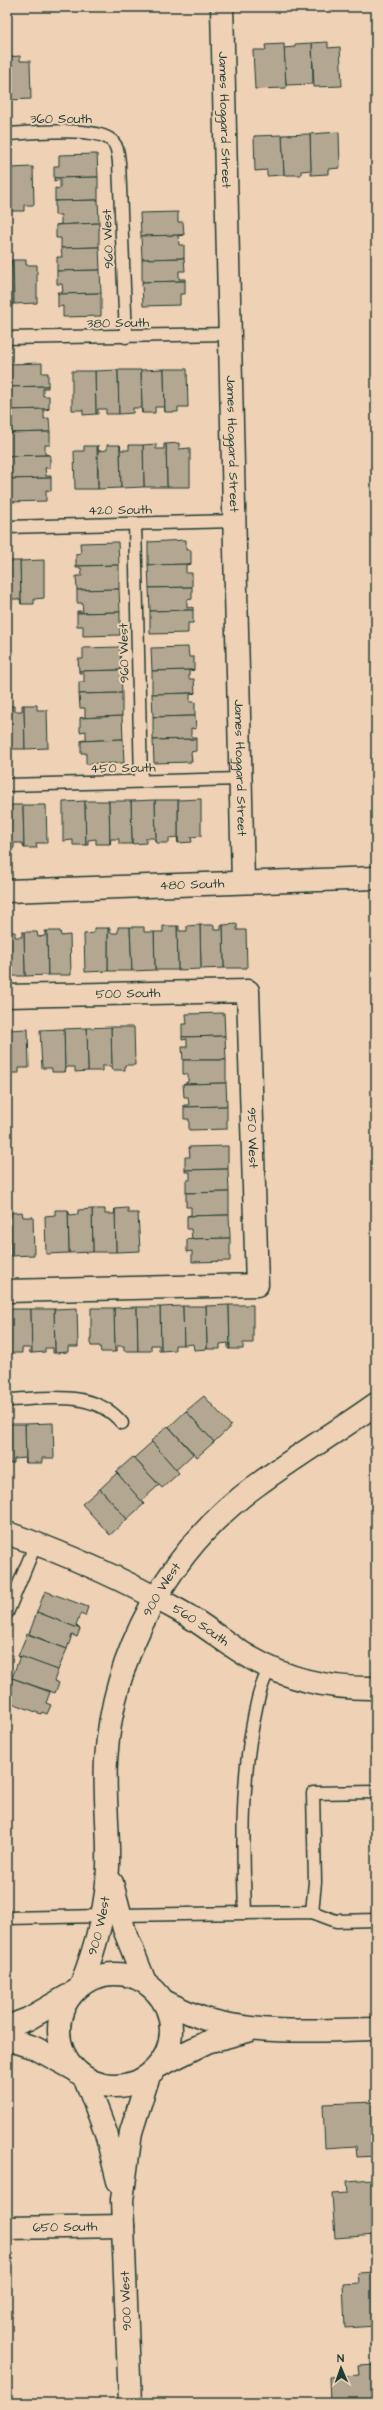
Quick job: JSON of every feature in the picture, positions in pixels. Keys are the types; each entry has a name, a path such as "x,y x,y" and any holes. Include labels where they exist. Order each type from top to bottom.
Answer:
{"street":[{"name":"James Hoggard Street","path":"222,7 243,882"},
{"name":"480 South","path":"7,891 376,878"},
{"name":"500 South","path":"7,996 248,991"},
{"name":"950 West","path":"7,1291 257,1285 248,991"},
{"name":"900 West","path":"146,1982 134,1956 111,1916 108,1866 106,1783 110,1727 119,1689 134,1639 156,1598 191,1548 226,1510 257,1485 374,1409"},
{"name":"560 South","path":"7,1533 36,1543 116,1576 180,1610 250,1658 270,1668 295,1678 316,1684 338,1687 376,1688"},
{"name":"900 West","path":"76,1989 111,1916"},
{"path":"7,2027 28,2019 93,1978 113,1974 133,1976 146,1982 156,1990 164,2001 170,2014 172,2027 167,2054 154,2070"},
{"path":"76,1989 60,2018 58,2032 66,2058 80,2073"},
{"path":"164,2001 212,2021 263,2029 376,2028"},
{"path":"7,2039 35,2048 97,2083 118,2086 138,2082 154,2070 207,2042 263,2029"},
{"name":"900 West","path":"130,2403 122,2200 131,2132 154,2070"},
{"name":"900 West","path":"80,2073 106,2134 122,2200"},
{"name":"650 South","path":"7,2228 123,2226"}],"lane":[{"name":"360 South","path":"7,134 92,132 101,133 113,141"},
{"name":"960 West","path":"113,141 117,146 119,162 126,337"},
{"name":"380 South","path":"7,338 229,334"},
{"name":"420 South","path":"7,527 234,521"},
{"name":"960 West","path":"135,524 141,781"},
{"name":"450 South","path":"7,785 241,779"},
{"path":"7,1400 86,1400 104,1406 122,1423"},
{"path":"7,1613 36,1543"},
{"path":"245,1913 244,1777 261,1683 270,1668"},
{"path":"312,1912 315,1882 313,1793 376,1792"},
{"path":"7,1918 312,1912 336,1921 376,1920"}],"building":[{"path":"328,42 328,48 340,47 342,86 314,87 312,43"},
{"path":"312,43 313,84 286,85 284,48 295,47 295,44"},
{"path":"284,44 286,88 255,89 253,50 266,50 265,45"},
{"path":"20,56 20,61 30,61 31,99 8,100 7,57"},
{"path":"339,132 340,168 328,169 328,174 311,175 310,134"},
{"path":"310,134 311,170 301,171 301,175 284,175 282,135"},
{"path":"282,135 284,175 267,176 267,170 255,171 254,136"},
{"path":"97,154 98,177 54,178 54,166 59,166 59,155"},
{"path":"33,167 34,205 24,205 24,211 11,211 10,168"},
{"path":"7,168 10,168 11,211 10,206 7,206"},
{"path":"98,177 98,200 55,201 55,188 60,189 60,180 54,181 54,178"},
{"path":"98,200 99,223 56,225 61,224 61,215 55,215 55,201"},
{"path":"178,212 178,222 183,222 184,235 141,236 140,213"},
{"path":"99,223 99,247 61,248 61,238 56,238 56,225"},
{"path":"184,235 178,236 179,245 184,245 184,258 142,259 141,236"},
{"path":"99,247 100,270 57,271 57,257 62,257 61,248"},
{"path":"184,258 185,271 179,271 179,279 185,279 185,281 142,282 142,259"},
{"path":"11,260 13,260 14,304 7,304 7,266 11,266"},
{"path":"13,260 26,260 26,265 37,265 37,303 14,304"},
{"path":"100,270 101,293 58,294 57,292 63,292 62,284 57,284 57,271"},
{"path":"185,281 185,294 180,294 180,305 143,306 142,282"},
{"path":"101,293 101,316 63,317 63,306 58,307 58,294"},
{"path":"42,363 42,373 48,373 48,386 7,387 7,364"},
{"path":"164,369 165,412 164,407 155,407 155,413 142,413 141,370"},
{"path":"164,369 187,369 188,407 178,407 178,412 165,412"},
{"path":"118,370 119,414 106,414 106,409 98,409 98,414 96,414 95,371"},
{"path":"118,370 141,370 142,413 141,408 133,408 133,413 119,414"},
{"path":"72,371 95,371 96,414 83,415 83,410 72,410"},
{"path":"48,386 48,388 43,388 43,396 49,396 49,409 7,410 7,387"},
{"path":"49,409 44,410 44,419 49,418 50,432 7,433 7,410"},
{"path":"50,432 50,445 45,445 45,454 50,455 7,456 7,433"},
{"path":"179,443 179,449 190,448 190,487 167,487 166,444"},
{"path":"156,444 156,449 164,449 164,444 166,444 167,487 144,487 143,445"},
{"path":"107,445 120,445 121,488 98,489 98,451 107,450"},
{"path":"120,445 121,450 129,450 129,445 143,445 144,487 121,488"},
{"path":"84,446 97,446 98,489 75,489 74,451 84,451"},
{"path":"50,455 50,468 45,468 46,476 51,476 51,478 7,479 7,456"},
{"path":"51,478 51,491 46,490 46,501 8,502 7,479"},
{"path":"186,540 186,550 191,550 191,564 148,565 148,542"},
{"path":"118,542 119,565 76,566 76,554 81,553 80,543"},
{"path":"44,560 44,598 34,599 34,604 21,604 20,561"},
{"path":"7,561 20,561 21,604 20,599 12,599 12,604 7,604"},
{"path":"191,564 186,565 186,573 192,573 192,587 149,588 148,565"},
{"path":"119,565 119,589 77,590 76,576 82,576 81,568 76,568 76,566"},
{"path":"192,587 192,599 187,600 187,608 193,607 193,610 150,611 149,588"},
{"path":"119,589 120,612 77,613 77,611 83,611 82,603 77,603 77,590"},
{"path":"193,610 193,623 188,623 188,633 150,634 150,611"},
{"path":"120,612 120,635 83,636 83,626 77,626 77,613"},
{"path":"120,647 121,670 79,671 78,659 83,659 83,648"},
{"path":"188,647 189,657 194,657 194,670 152,671 151,648"},
{"path":"121,670 122,693 79,694 79,682 84,682 84,673 79,673 79,671"},
{"path":"194,670 189,671 189,679 194,679 195,693 152,694 152,671"},
{"path":"122,693 122,716 80,718 85,717 85,708 80,708 79,694"},
{"path":"195,693 190,694 190,702 195,702 195,716 153,717 152,694"},
{"path":"22,705 24,705 25,749 7,749 7,706 14,706 14,711 22,711"},
{"path":"24,705 37,705 37,710 47,710 48,748 25,749"},
{"path":"122,716 123,739 81,741 86,739 86,731 80,732 80,718"},
{"path":"195,716 196,729 191,728 191,737 196,737 196,739 153,740 153,717"},
{"path":"123,739 124,763 86,764 86,753 81,753 81,741"},
{"path":"196,739 196,751 191,752 192,762 154,763 153,740"},
{"path":"201,799 201,836 191,837 192,842 178,843 178,800"},
{"path":"155,800 178,800 178,843 177,837 169,838 169,843 156,843"},
{"path":"155,800 156,843 154,838 146,838 146,843 132,844 131,801"},
{"path":"85,801 86,845 73,845 73,840 63,841 63,802"},
{"path":"85,801 109,801 110,844 96,844 96,839 88,840 88,845 86,845"},
{"path":"109,801 131,801 132,844 119,844 119,839 111,839 110,844"},
{"path":"7,805 23,805 24,848 22,843 14,843 14,848 7,849"},
{"path":"23,805 46,805 47,843 36,843 37,848 24,848"},
{"path":"237,924 237,930 246,930 247,968 224,968 223,925"},
{"path":"200,925 214,925 214,930 221,930 221,925 223,925 224,968 201,969"},
{"path":"200,925 201,969 178,970 177,926 179,926 179,931 187,931 187,926"},
{"path":"163,926 177,926 178,970 155,970 154,932 163,932"},
{"path":"118,927 130,927 132,971 108,971 108,928 110,928 110,933 118,933"},
{"path":"130,927 144,927 144,932 154,932 155,970 132,971"},
{"path":"94,928 108,928 108,971 85,972 84,934 94,933"},
{"path":"45,931 47,931 48,975 25,976 24,932 37,932 38,937 45,936"},
{"path":"47,931 60,931 61,936 70,935 71,975 48,975"},
{"path":"7,932 15,932 15,937 22,937 22,932 24,932 25,976 7,976"},
{"path":"224,1013 225,1036 182,1037 182,1024 187,1024 186,1014"},
{"path":"111,1027 134,1027 135,1065 125,1065 125,1070 112,1070"},
{"path":"111,1027 112,1070 110,1066 102,1066 102,1071 88,1071 87,1028"},
{"path":"87,1028 88,1071 75,1072 75,1067 66,1067 65,1072 64,1029"},
{"path":"28,1029 29,1068 19,1068 19,1073 7,1073 7,1030"},
{"path":"64,1029 65,1072 52,1072 52,1068 42,1068 40,1030"},
{"path":"225,1036 226,1060 183,1060 182,1047 187,1047 187,1039 182,1040 182,1037"},
{"path":"183,1060 226,1060 226,1083 183,1084 188,1082 188,1074 183,1074"},
{"path":"226,1083 227,1106 184,1107 184,1105 189,1105 188,1097 184,1097 183,1084"},
{"path":"227,1106 227,1129 189,1130 189,1119 184,1119 184,1107"},
{"path":"228,1146 228,1169 185,1170 185,1157 190,1157 189,1147"},
{"path":"228,1169 229,1192 186,1193 186,1180 190,1180 190,1172 185,1172 185,1170"},
{"path":"229,1192 229,1215 187,1216 191,1215 191,1207 186,1207 186,1193"},
{"path":"128,1208 128,1213 138,1213 140,1251 116,1252 115,1209"},
{"path":"92,1209 105,1209 105,1214 114,1214 115,1209 116,1252 93,1252"},
{"path":"92,1209 93,1252 69,1253 68,1210 70,1215 78,1214 78,1210"},
{"path":"55,1210 68,1210 69,1253 46,1254 45,1216 55,1215"},
{"path":"22,1212 23,1217 33,1217 34,1255 11,1256 10,1213"},
{"path":"8,1213 11,1256 7,1256"},
{"path":"229,1215 230,1238 187,1239 192,1238 191,1229 187,1229 187,1216"},
{"path":"230,1238 230,1261 192,1262 192,1251 187,1252 187,1239"},
{"path":"229,1305 230,1349 228,1349 228,1343 220,1344 220,1349 207,1349 206,1306"},
{"path":"229,1305 253,1305 253,1343 243,1343 243,1349 230,1349"},
{"path":"183,1306 184,1345 175,1345 175,1350 161,1351 160,1307"},
{"path":"183,1306 206,1306 207,1349 194,1350 193,1344 184,1345"},
{"path":"137,1307 138,1351 124,1351 124,1346 117,1346 117,1351 115,1352 114,1308"},
{"path":"137,1307 160,1307 161,1351 159,1351 159,1345 151,1345 151,1351 138,1351"},
{"path":"77,1308 78,1347 68,1347 68,1352 55,1353 54,1309"},
{"path":"91,1308 114,1308 115,1352 101,1352 100,1346 91,1346"},
{"path":"7,1309 9,1353 7,1353"},
{"path":"7,1309 31,1309 32,1353 30,1353 29,1348 22,1348 22,1353 9,1353"},
{"path":"31,1309 54,1309 55,1353 53,1353 53,1348 45,1348 45,1352 32,1353"},
{"path":"204,1396 231,1426 214,1442 186,1411"},
{"path":"186,1411 214,1442 197,1457 169,1427"},
{"path":"53,1423 54,1458 42,1458 42,1463 26,1463 25,1424"},
{"path":"7,1424 25,1424 26,1463 25,1458 14,1459 14,1463 7,1464"},
{"path":"168,1426 193,1454 176,1470 151,1441"},
{"path":"152,1442 179,1473 162,1488 134,1458"},
{"path":"133,1457 159,1485 141,1501 116,1472"},
{"path":"117,1473 144,1504 127,1519 100,1489"},
{"path":"100,1489 127,1519 110,1535 82,1504"},
{"path":"45,1591 88,1607 85,1616 80,1614 76,1625 80,1629 37,1612"},
{"path":"37,1612 80,1629 77,1637 72,1635 67,1649 29,1634"},
{"path":"27,1634 67,1649 58,1670 18,1656"},
{"path":"20,1656 58,1670 54,1681 59,1683 55,1693 12,1678"},
{"path":"12,1678 50,1692 46,1703 51,1705 47,1714 42,1712 41,1714 7,1701 7,1690"},
{"path":"376,2102 376,2156 357,2157 356,2146 325,2148 323,2104"},
{"path":"373,2179 376,2235 335,2238 332,2194 348,2193 347,2181"},
{"path":"376,2272 376,2326 345,2328 343,2284 359,2283 358,2273"},
{"path":"376,2364 376,2403 330,2403 329,2377 359,2375 358,2365"}]}
